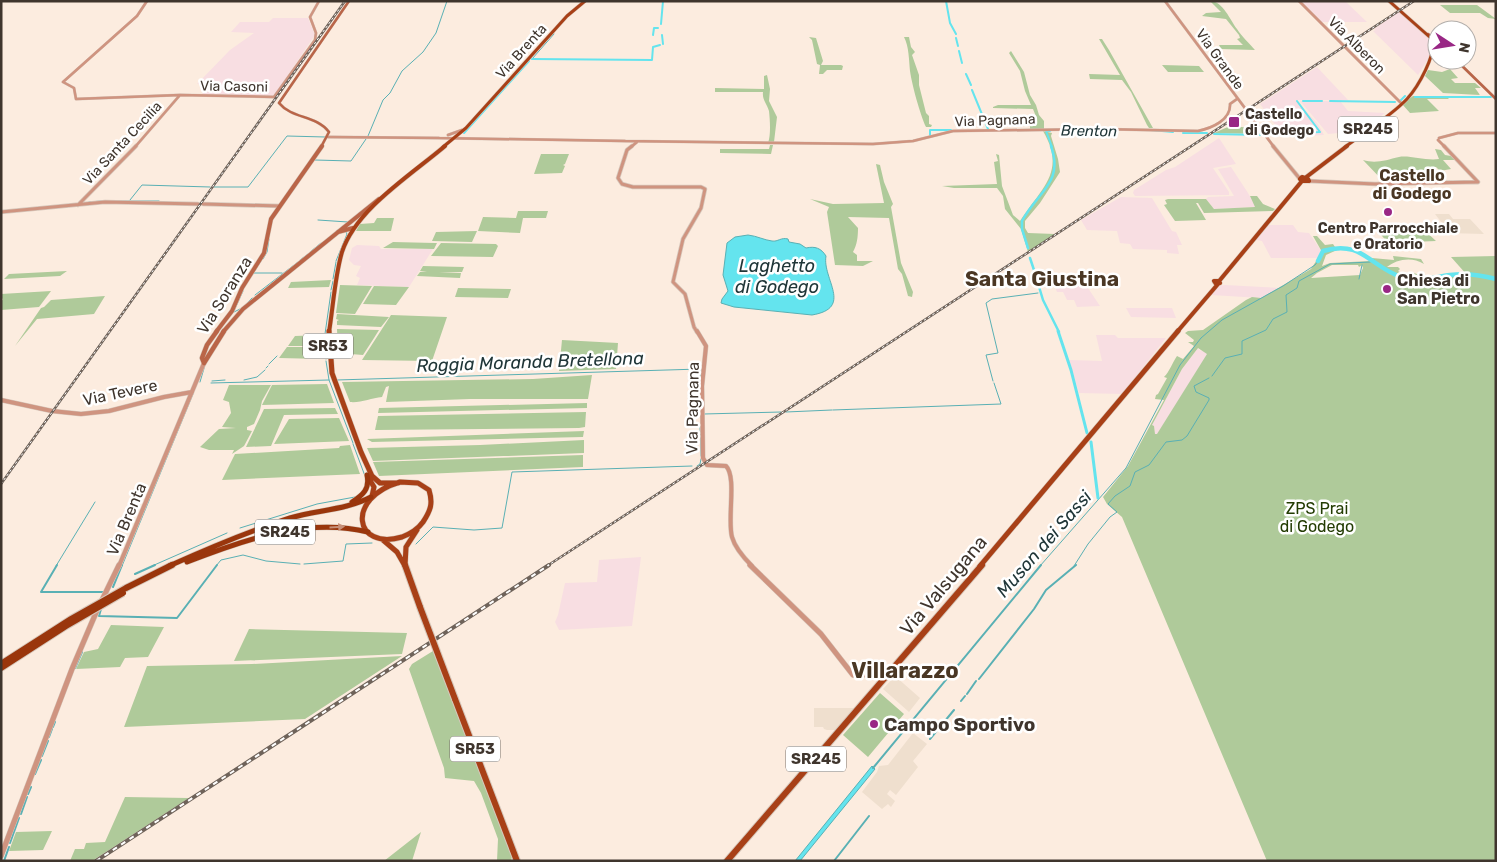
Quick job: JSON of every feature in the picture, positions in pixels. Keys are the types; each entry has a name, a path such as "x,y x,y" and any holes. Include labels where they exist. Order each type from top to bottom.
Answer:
{"highway":[{"name":"SR245","path":"1,664 71,619 199,554 298,516 357,499 368,488 367,476"},
{"name":"SR245","path":"298,516 360,502 371,497"},
{"name":"SR245","path":"1,668 124,591 202,556 262,537 296,530 344,527 368,532"}],"main road":[{"path":"328,138 329,132 326,127 282,107 280,103 281,98 320,45 349,1"},
{"name":"Via Brenta","path":"434,155 476,117 567,16 585,1"},
{"name":"SR245","path":"1389,1 1427,33"},
{"name":"SR245","path":"1305,179 1412,93 1427,63"},
{"path":"1467,70 1496,98"},
{"name":"Via Brenta","path":"204,363 219,337 243,309 444,148 476,117"},
{"name":"Via Soranza","path":"204,363 202,358 207,345 232,310 242,288 264,253 268,225 328,138"},
{"name":"Via Valsugana","path":"727,861 888,676 1305,179"},
{"name":"SR53","path":"382,196 353,228 342,253 328,346 336,389 361,452 375,480 386,484 418,483 431,493 433,500 432,509 407,545 404,556 406,571"},
{"name":"Via Brenta","path":"343,229 353,228"},
{"path":"343,229 348,232 348,237"},
{"path":"361,452 367,476 374,488 362,515 363,524 368,532"},
{"path":"371,497 384,487 398,483"},
{"path":"378,537 399,537 420,526"},
{"name":"SR53","path":"368,532 393,547 406,571 517,861"}],"street":[{"path":"147,1 137,16 63,83 74,88 74,97 77,99 180,95"},
{"name":"Via Casoni","path":"180,95 274,97 316,36 310,17 319,1"},
{"name":"Via Grande","path":"1165,1 1237,102 1305,179"},
{"name":"Via Alberon","path":"1299,1 1401,103"},
{"name":"Via Santa Cecilia","path":"78,205 147,136 180,95"},
{"name":"Via Pagnana","path":"455,136 634,142 873,144 913,141 953,131 1099,129 1198,131 1205,130 1228,116 1231,112 1230,104 1237,102"},
{"path":"1305,179 1375,184 1478,182 1440,139 1458,133 1496,133"},
{"path":"328,138 438,138 455,136"},
{"path":"634,142 642,141"},
{"name":"Via Pagnana","path":"642,141 652,142"},
{"name":"Via Pagnana","path":"634,142 627,151 618,178 622,184 633,188 702,187 705,189 701,208 683,238 673,281 675,286 685,294 694,327 706,346 702,372 703,461 709,466 726,466 730,469 732,504 730,531 737,547 759,574 839,655 853,675 881,674 888,676"},
{"path":"1,212 114,202 198,204"},
{"path":"202,204 280,206"},
{"name":"Via Brenta","path":"1,856 89,626 121,562 204,363"},
{"name":"Via Tevere","path":"1,400 54,411 89,413 167,395 192,392"}],"shaded area":[{"path":"1301,1 1345,1 1367,22 1321,22"},
{"path":"1400,11 1427,34 1427,61 1418,75 1373,31 1376,30 1374,29"},
{"path":"273,18 308,18 315,35 273,97 202,94 211,84 197,84 230,50 254,33 231,32 240,22 269,22"},
{"path":"1317,67 1348,100 1296,100 1318,124 1324,135 1284,137 1260,104"},
{"path":"1300,101 1340,101 1348,111 1385,113 1361,131 1328,134"},
{"path":"1219,138 1236,164 1213,168 1229,192 1229,195 1135,196 1133,193 1134,190 1166,170 1175,167"},
{"path":"1231,167 1256,207 1214,209 1206,199 1208,197 1234,196 1218,169"},
{"path":"1121,197 1152,198 1172,231 1176,232 1182,245 1177,245 1179,254 1167,253 1167,250 1133,249 1130,244 1120,243 1117,231 1087,230 1081,220"},
{"path":"1435,214 1449,214 1453,219 1470,219 1484,234 1447,233 1442,228 1445,227"},
{"path":"1269,225 1293,225 1298,232 1309,233 1322,252 1318,258 1271,258 1262,241 1256,240"},
{"path":"357,245 379,246 381,249 433,249 409,287 357,285 360,278 356,276 361,266 354,265 349,260 352,248"},
{"path":"1056,279 1060,288 1086,285 1100,306 1077,307 1074,300 1067,300 1063,292 1057,292 1052,280"},
{"path":"1218,286 1281,288 1261,298 1211,295"},
{"path":"1126,308 1172,308 1176,318 1131,317"},
{"path":"1096,335 1115,335 1118,338 1166,338 1122,394 1079,393 1069,360 1102,361"},
{"path":"1198,348 1207,352 1208,359 1162,435 1155,434 1154,426 1152,425 1182,369"},
{"path":"641,557 632,626 559,630 555,622 565,583 597,582 599,560"},
{"path":"895,676 920,698 909,712 883,689"},
{"path":"814,708 854,708 835,730 827,730 823,727 814,727"},
{"path":"913,733 927,744 913,761 918,767 896,795 890,790 887,794 895,801 891,807 888,804 882,809 862,792 877,772 879,766 888,765"}],"green space":[{"path":"1210,1 1222,7 1239,32 1255,50 1221,49 1219,45 1243,45 1237,39 1240,38 1239,35 1226,19 1202,16 1206,13 1221,12"},
{"path":"1440,5 1477,5 1496,19 1488,18 1480,13 1450,13"},
{"path":"809,37 816,38 823,61 821,65 841,65 843,66 842,70 827,70 823,74 819,74 820,65 817,64 812,40"},
{"path":"904,37 909,37 911,47 915,52 912,55 919,75 919,85 926,113 929,116 929,124 932,125 931,127 926,127 914,91 908,49"},
{"path":"1099,39 1102,39 1109,50 1153,128 1149,128 1147,125 1131,92 1122,80 1090,79 1089,74 1120,75"},
{"path":"1011,51 1024,72 1030,95 1039,115 1044,121 1044,129 1030,129 1030,124 1018,124 1016,119 1037,119 1033,109 993,108 998,105 1031,105 1020,71 1009,53"},
{"path":"1162,65 1199,66 1204,72 1168,72"},
{"path":"1428,70 1442,72 1451,70 1458,78 1451,79 1455,83 1475,83 1481,88 1475,88 1480,95 1443,93 1425,76"},
{"path":"767,75 770,89 769,101 777,117 774,142 768,143 770,132 769,115 763,92 715,92 715,88 764,89 764,76"},
{"path":"1413,96 1446,96 1449,99 1427,99 1439,111 1410,113 1402,104"},
{"path":"1230,126 1253,128 1254,126 1260,134 1214,133"},
{"path":"1043,131 1052,133 1051,136 1060,172 1040,203 1025,221 1025,228 1028,233 1055,234 1028,252 1021,229 1005,209 1003,196 997,188 954,188 942,186 997,184 994,162 998,161 996,154 999,155 1002,186 1013,215 1020,221 1043,189 1052,169 1050,145"},
{"path":"770,145 773,145 771,154 720,153 720,149 769,149"},
{"path":"1435,149 1441,150 1445,155 1451,156 1455,160 1443,160 1451,169 1440,171 1436,167 1429,168 1440,181 1385,183 1363,160 1377,162 1403,157 1439,159"},
{"path":"541,154 569,154 563,165 565,166 562,173 534,174"},
{"path":"876,164 880,165 884,182 893,204 891,207 901,263 913,292 912,297 908,296 902,274 898,269 889,218 848,217 858,228 857,241 853,252 857,255 857,261 873,261 863,266 835,265 827,212 829,207 810,199 833,204 884,203"},
{"path":"1250,196 1257,196 1263,204 1275,209 1273,211 1204,213 1198,203 1196,203 1206,220 1175,221 1164,205 1167,204 1165,200 1168,199 1206,199 1214,209 1255,207"},
{"path":"518,211 548,211 546,218 523,218 520,233 478,231 483,217 516,218"},
{"path":"377,218 394,218 391,231 356,231 360,224 374,223"},
{"path":"1422,228 1436,241 1388,243 1377,230"},
{"path":"477,231 472,242 432,241 436,232"},
{"name":"ZPS Prai di Godego","path":"1313,236 1317,236 1325,245 1333,244 1337,250 1326,255 1322,266 1330,263 1371,261 1372,258 1394,260 1393,256 1421,259 1424,264 1414,260 1404,260 1395,262 1387,267 1398,267 1400,269 1398,271 1403,274 1412,272 1424,276 1467,275 1451,257 1496,256 1496,861 1267,861 1122,517 1107,504 1103,497 1128,466 1164,400 1155,399 1167,378 1164,377 1177,356 1183,359 1194,346 1188,342 1193,342 1194,340 1185,333 1203,330 1246,300 1252,297 1261,298 1311,269 1322,252","holes":["1332,265 1358,265 1359,267 1362,265 1363,268 1360,275 1311,278","1198,348 1207,354 1157,434 1155,434 1154,426 1152,425 1182,369"]},
{"path":"393,242 437,243 434,249 383,248"},
{"path":"441,243 496,244 498,246 493,257 431,256"},
{"path":"423,266 464,267 462,272 439,272 461,273 460,278 417,276 420,272 427,272 420,271"},
{"path":"67,271 60,276 4,279 9,274"},
{"path":"331,280 329,287 288,288 291,282"},
{"path":"340,285 372,286 355,314 336,313"},
{"path":"374,286 409,287 396,305 363,304"},
{"path":"458,288 511,289 508,298 455,297"},
{"path":"51,291 39,307 1,310 3,299 1,294"},
{"path":"105,296 94,314 37,319 15,346 41,308 51,300"},
{"path":"337,314 389,317 381,327 337,325 339,320 336,319"},
{"path":"391,315 447,317 432,361 362,360"},
{"path":"337,329 379,330 363,355 338,353"},
{"path":"321,335 321,346 288,346 295,336"},
{"path":"562,340 618,343 616,369 559,371"},
{"path":"287,347 321,347 322,359 279,358"},
{"path":"592,375 588,399 470,399 386,402 389,386 386,387 382,397 350,402 342,382 533,379"},
{"path":"327,384 334,403 262,405 272,385"},
{"path":"229,385 271,385 262,401 254,424 247,427 247,430 252,431 244,446 232,454 234,450 209,450 200,447 219,429 236,428 222,427 231,413 229,402 223,400"},
{"path":"587,403 587,408 378,413 379,408"},
{"path":"335,408 338,414 284,415 271,446 246,447 264,409"},
{"path":"586,412 585,427 579,428 375,430 378,416"},
{"path":"339,418 349,441 274,444 289,419"},
{"path":"584,431 583,437 372,442 367,439"},
{"path":"584,440 584,453 373,461 367,448 480,445"},
{"path":"350,445 360,474 222,480 235,454 339,448 340,446"},
{"path":"583,455 583,467 379,476 373,462"},
{"path":"111,625 164,627 148,657 125,658 120,667 76,669 84,652 98,649"},
{"path":"249,629 407,633 402,654 234,661"},
{"path":"433,651 512,857 511,861 497,861 498,839 481,793 474,781 445,778 444,768 409,669 412,664"},
{"path":"402,656 305,719 124,727 147,666 252,664"},
{"name":"Campo Sportivo","path":"880,693 904,714 868,757 843,735"},
{"path":"125,797 189,798 92,861 70,861 75,849 84,849 86,843 105,842"},
{"path":"52,831 43,850 9,851 16,832"},
{"path":"421,832 412,861 384,861"}],"water":[{"name":"Laghetto di Godego","path":"748,235 772,241 788,239 789,242 800,244 806,248 820,249 826,256 826,265 833,292 834,299 831,306 824,311 812,315 734,307 721,303 728,291 723,275 727,243 735,237"},
{"path":"872,766 875,769 800,861 795,861"}],"waterway":[{"path":"368,136 383,100 390,93 402,71 423,52 436,33 447,1"},
{"path":"661,24 663,1"},
{"path":"946,1 950,23 956,34"},
{"path":"653,35 654,28 658,28"},
{"path":"532,59 554,34"},
{"path":"662,35 663,44"},
{"path":"956,38 958,46"},
{"path":"532,59 652,60 653,47 660,45"},
{"path":"959,51 962,63"},
{"path":"464,133 529,61"},
{"path":"966,74 971,85"},
{"path":"972,90 988,129"},
{"name":"Brenton","path":"1401,100 1405,96"},
{"name":"Brenton","path":"1415,97 1491,97"},
{"name":"Brenton","path":"1268,134 1320,132 1297,101"},
{"name":"Brenton","path":"1303,101 1322,101"},
{"name":"Brenton","path":"1330,101 1395,102"},
{"path":"930,136 930,130 951,130"},
{"name":"Brenton","path":"1151,130 1173,132"},
{"name":"Brenton","path":"1050,131 1046,131 1052,147"},
{"name":"Brenton","path":"1183,133 1207,133"},
{"name":"Brenton","path":"1214,134 1260,135"},
{"path":"214,187 248,187 287,136 325,137"},
{"path":"315,160 351,161 366,139"},
{"name":"Brenton","path":"1028,248 1022,229 1022,221 1052,178 1054,159 1051,146"},
{"path":"130,200 142,185 210,187"},
{"path":"89,202 102,201"},
{"path":"106,201 159,201"},
{"path":"318,220 348,222 334,233"},
{"path":"336,261 347,234 346,232"},
{"path":"263,259 267,252 269,239"},
{"path":"310,252 321,243"},
{"path":"1318,261 1323,251 1337,248 1348,249 1366,256 1383,268 1404,278 1421,280 1461,274 1479,275 1496,279"},
{"path":"300,260 308,254"},
{"name":"Brenton","path":"1030,258 1036,276"},
{"path":"1212,376 1225,358 1242,354 1242,341 1266,330 1273,319 1287,312 1286,295 1297,288 1299,281 1330,264 1370,262 1374,260"},
{"path":"251,277 261,261"},
{"name":"Muson dei Sassi","path":"1040,566 1126,468 1180,365 1201,338 1222,320 1283,286 1315,265 1318,261"},
{"path":"255,295 298,262"},
{"path":"333,279 336,262"},
{"path":"1359,279 1362,265"},
{"path":"254,273 282,273"},
{"name":"Brenton","path":"1037,280 1043,300 1059,332"},
{"path":"331,290 333,281"},
{"path":"234,311 243,291"},
{"path":"325,334 331,292"},
{"name":"Roggia Moranda Bretellona","path":"993,381 986,355 998,353 986,303 992,299 1038,293"},
{"path":"245,305 252,298"},
{"path":"234,312 242,308"},
{"name":"Brenton","path":"1058,331 1071,370 1087,433"},
{"path":"325,335 326,359"},
{"path":"269,364 277,356"},
{"path":"326,361 329,380"},
{"path":"200,382 205,365"},
{"name":"Roggia Moranda Bretellona","path":"337,380 700,369 700,393"},
{"path":"244,380 257,377 265,370"},
{"path":"1074,566 1088,544 1110,517 1117,512 1108,504 1115,496 1130,486 1135,472 1149,465 1166,442 1182,440 1187,436 1209,400 1209,398 1196,392 1194,386 1209,378"},
{"name":"Roggia Moranda Bretellona","path":"212,381 225,380"},
{"name":"Roggia Moranda Bretellona","path":"211,383 329,380"},
{"path":"329,380 353,443"},
{"name":"Roggia Moranda Bretellona","path":"833,410 1001,404 994,383"},
{"path":"122,566 193,394"},
{"name":"Roggia Moranda Bretellona","path":"786,412 832,410"},
{"name":"Roggia Moranda Bretellona","path":"704,414 781,412"},
{"name":"Roggia Moranda Bretellona","path":"701,416 701,423"},
{"name":"Roggia Moranda Bretellona","path":"700,426 701,456"},
{"name":"Brenton","path":"1091,442 1098,498"},
{"path":"353,444 365,476"},
{"name":"Roggia Moranda Bretellona","path":"697,466 700,464 701,459"},
{"name":"Roggia Moranda Bretellona","path":"416,544 433,527 474,530 502,528 512,472 692,466"},
{"path":"240,528 317,504 355,497"},
{"path":"56,566 95,502"},
{"path":"152,566 227,533"},
{"name":"Roggia Moranda Bretellona","path":"304,564 343,561 346,544 372,543"},
{"name":"Roggia Moranda Bretellona","path":"216,566 221,560 243,555 266,561 300,564"},
{"path":"57,565 41,592 103,592"},
{"path":"113,587 122,565"},
{"path":"135,574 155,565"},
{"name":"Roggia Moranda Bretellona","path":"101,609 99,616 177,618 217,565"},
{"name":"Muson dei Sassi","path":"873,768 1041,565"},
{"path":"979,679 1034,609 1046,590 1076,565"},
{"path":"75,668 82,652"},
{"path":"967,694 976,681"},
{"path":"961,701 965,696"},
{"path":"930,739 954,710"},
{"path":"53,727 55,722"},
{"path":"49,737 52,729"},
{"path":"42,756 48,741"},
{"path":"35,774 41,760"},
{"path":"28,794 31,787"},
{"path":"21,814 27,797"},
{"path":"834,861 869,816"},
{"path":"10,843 19,818"},
{"path":"4,861 9,847"}],"railway":[{"path":"1,484 345,1"},
{"path":"547,566 1414,1"},
{"path":"96,861 549,565"}],"place":[{"name":"Castello di Godego","path":"1234,122"},
{"name":"Centro Parrocchiale e Oratorio","path":"1388,212"},
{"name":"Chiesa di San Pietro","path":"1387,289"},
{"name":"Campo Sportivo","path":"874,724"}],"district":[{"name":"Castello di Godego","path":"1412,184"},
{"name":"Santa Giustina","path":"1042,279"},
{"name":"Villarazzo","path":"905,670"}]}
